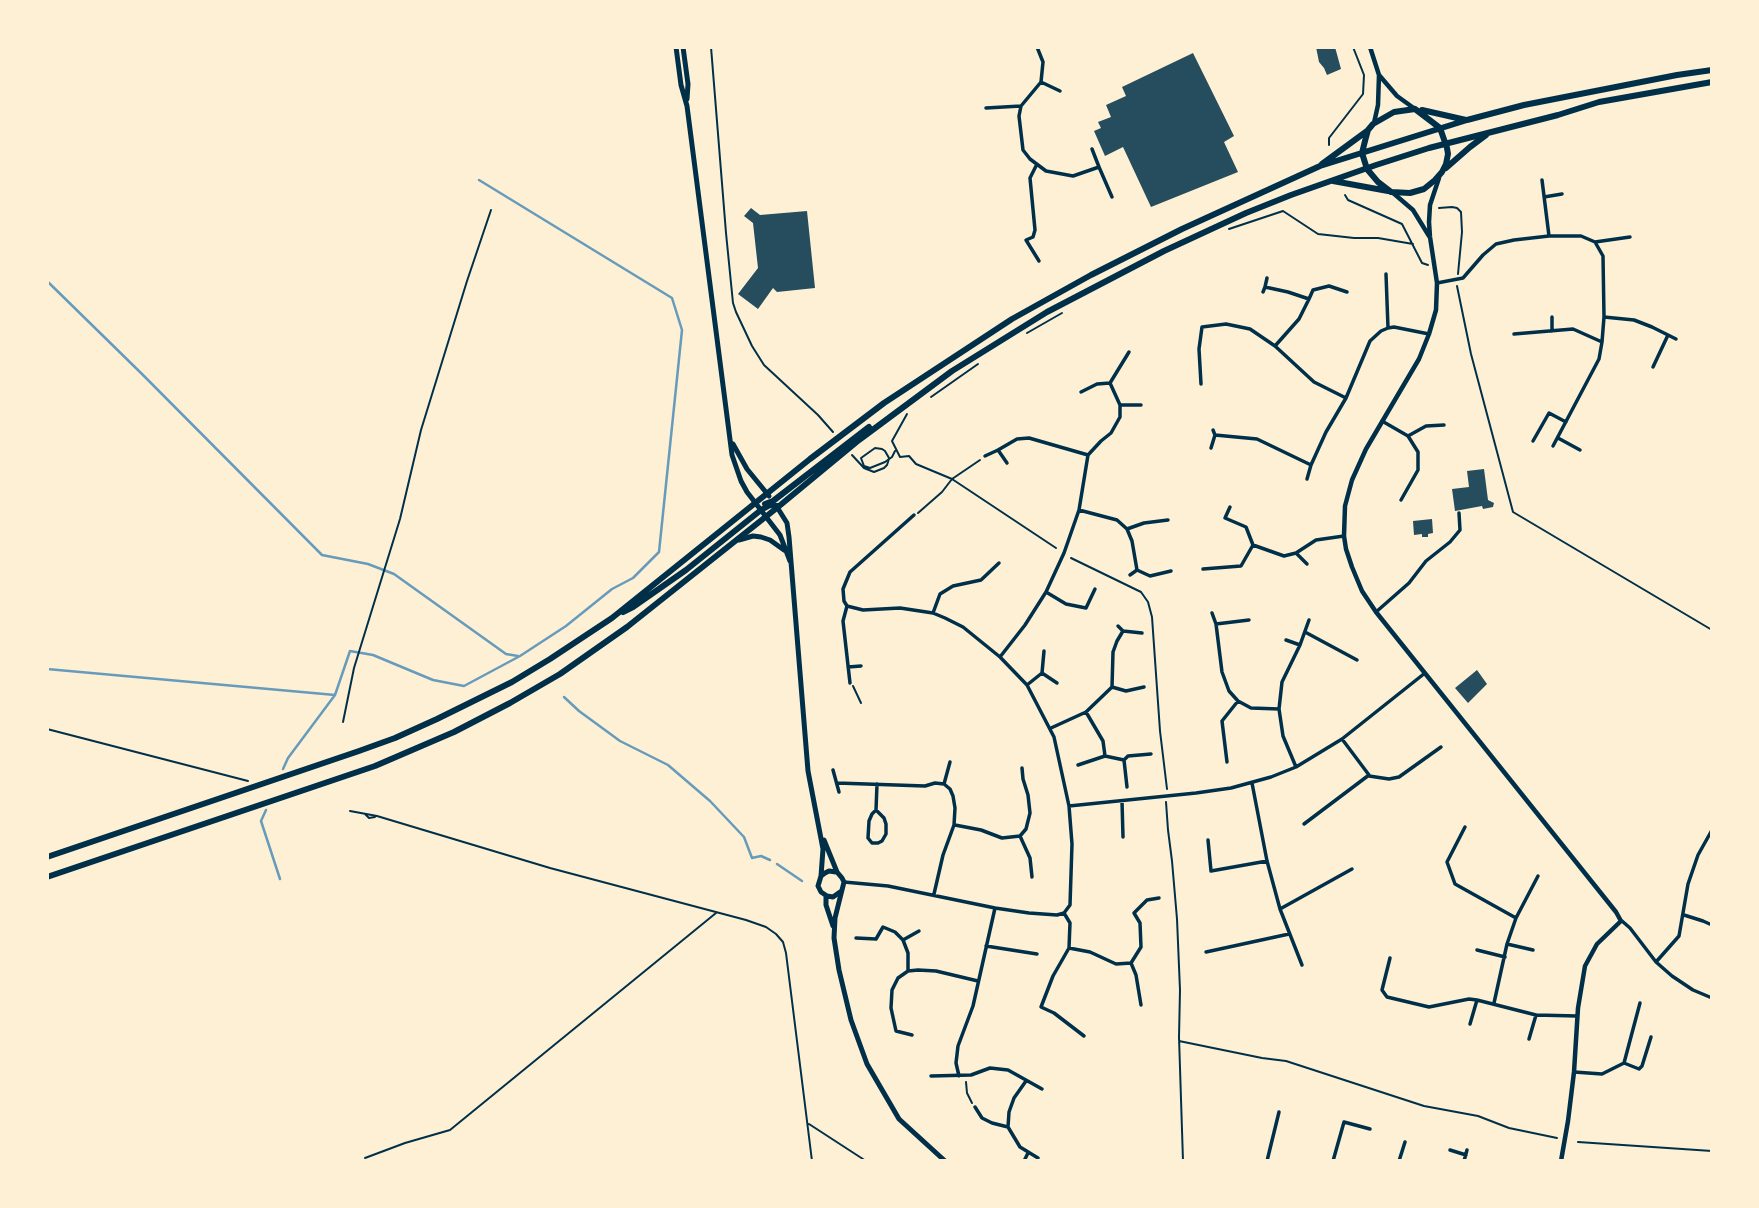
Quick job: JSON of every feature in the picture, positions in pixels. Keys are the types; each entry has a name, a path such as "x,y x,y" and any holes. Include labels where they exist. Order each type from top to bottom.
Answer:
{"highway":[{"path":"47,857 395,737 489,694 550,659 612,618 757,506 767,493 884,403 948,359 1012,319 1181,229 1320,166 1440,128 1524,105 1712,70"},
{"path":"47,877 332,781 421,747 483,717 560,674 653,607 766,517 776,505 952,370 1014,331 1128,268 1246,213 1446,143 1599,102 1712,82"},
{"path":"1320,166 1394,112 1416,109 1467,120"},
{"path":"1416,109 1440,128 1446,143 1448,155 1441,173"},
{"path":"1371,127 1362,153 1367,169 1390,191"},
{"path":"1332,181 1390,191 1417,191 1428,186 1490,132"},
{"path":"757,506 776,505"}],"main road":[{"path":"676,47 687,106 715,337 734,466 757,506 780,535 790,561"},
{"path":"683,47 688,84 687,106"},
{"path":"731,439 747,469 776,505 786,523 812,798 836,872 844,882 843,889 833,897 826,896 819,888 823,849 821,832"},
{"path":"736,541 753,536 761,537 787,552"},
{"path":"821,876 829,871 836,872"},
{"path":"834,929 840,892"},
{"path":"826,896 851,1020 867,1064 899,1119 945,1161"}],"street":[{"path":"1037,47 1043,62 1041,82 1021,106 1019,116 1023,150 1046,172 1073,176 1099,167"},
{"path":"1370,47 1379,75 1378,105 1371,127"},
{"path":"1379,75 1397,96 1416,109"},
{"path":"1041,82 1060,91"},
{"path":"986,108 1021,106"},
{"path":"1092,149 1112,197"},
{"path":"1037,164 1030,178 1035,230 1033,237 1026,240 1039,261"},
{"path":"1441,173 1430,205 1430,237 1437,283 1436,310 1419,359 1366,449 1352,480 1345,506 1344,536 1352,568 1362,591 1377,612 1621,921 1672,976 1712,998"},
{"path":"1542,180 1549,236"},
{"path":"1390,191 1413,210 1430,237"},
{"path":"1544,197 1562,194"},
{"path":"1437,283 1463,278 1496,244 1549,236 1581,236 1595,242 1630,237"},
{"path":"1553,446 1599,359 1604,317 1603,256 1595,242"},
{"path":"1386,274 1388,328"},
{"path":"1267,278 1264,290 1287,292 1309,299"},
{"path":"1275,346 1299,319 1313,290 1329,286 1347,292"},
{"path":"1552,317 1552,331"},
{"path":"1604,317 1633,320 1676,340"},
{"path":"1201,384 1199,349 1202,327 1226,324 1250,329 1275,346 1314,382 1346,398"},
{"path":"1307,479 1326,432 1346,398 1370,341 1381,331 1394,327 1429,334"},
{"path":"1514,334 1573,329 1602,342"},
{"path":"1653,367 1668,335"},
{"path":"1110,383 1129,352"},
{"path":"1081,392 1097,384 1110,383"},
{"path":"1000,657 1046,592 1079,510 1088,455 1111,433 1120,417 1120,405 1110,383"},
{"path":"1120,405 1141,405"},
{"path":"1533,441 1549,413 1566,422"},
{"path":"1382,421 1408,436 1418,452 1418,470 1401,500"},
{"path":"1408,436 1426,426 1444,425"},
{"path":"1212,448 1214,433 1257,439 1311,465"},
{"path":"985,456 1017,439 1029,438 1088,455"},
{"path":"1558,438 1580,450"},
{"path":"998,450 1007,463"},
{"path":"1230,507 1225,518 1245,527 1253,545 1284,556 1296,553 1316,540 1344,536"},
{"path":"1079,510 1117,520 1128,529 1137,569"},
{"path":"1377,612 1409,583 1426,561 1450,542 1460,530 1460,513"},
{"path":"850,683 843,621 847,606 843,589 850,572 914,515"},
{"path":"1128,529 1144,523 1168,520"},
{"path":"1203,569 1241,566 1253,545"},
{"path":"1296,553 1307,564"},
{"path":"933,613 940,594 953,586 981,580 999,563"},
{"path":"1137,569 1150,576 1171,571"},
{"path":"1130,575 1137,569"},
{"path":"1046,592 1066,604 1086,608 1095,589"},
{"path":"844,882 888,886 995,908 1057,915 1065,913 1070,905 1072,844 1069,806 1051,729 1027,685 1000,657 962,627 933,613 900,608 863,610 847,606"},
{"path":"1212,613 1228,691 1251,708 1279,709"},
{"path":"1216,624 1250,620"},
{"path":"1296,767 1283,736 1279,709 1282,682 1310,620"},
{"path":"1118,626 1124,631 1142,633"},
{"path":"1112,687 1113,652 1124,631"},
{"path":"1305,632 1357,660"},
{"path":"1286,640 1300,645"},
{"path":"1027,685 1042,673 1044,651"},
{"path":"1346,661 1349,656"},
{"path":"848,667 861,666"},
{"path":"1042,673 1056,683"},
{"path":"1069,806 1196,793 1252,783 1296,767 1342,739 1425,673"},
{"path":"1112,687 1126,691 1144,687"},
{"path":"1051,729 1086,712 1112,687"},
{"path":"1227,762 1222,721 1238,701"},
{"path":"1086,712 1103,741 1105,756"},
{"path":"1342,739 1369,775 1390,779 1399,777 1441,747"},
{"path":"1127,787 1124,760 1128,755 1151,754"},
{"path":"1078,765 1105,756 1124,760"},
{"path":"944,784 950,762"},
{"path":"954,825 981,830 1002,838 1020,836 1026,829 1030,813 1023,768"},
{"path":"833,771 839,792"},
{"path":"1304,824 1369,775"},
{"path":"837,783 925,786 935,783 944,784 950,789 955,808 954,825 943,855 934,894"},
{"path":"1252,783 1267,861 1280,909 1302,965"},
{"path":"876,810 884,818 886,834 882,841 872,843 868,838 869,821 876,810 877,784"},
{"path":"1122,800 1123,837"},
{"path":"1465,827 1447,862 1455,884 1516,918"},
{"path":"1657,962 1679,936 1688,884 1698,855 1711,833"},
{"path":"1020,836 1030,858 1032,877"},
{"path":"1208,840 1211,871 1267,861"},
{"path":"1280,909 1352,869"},
{"path":"1494,1003 1507,944 1516,918 1538,876"},
{"path":"1131,963 1141,947 1140,923 1134,913 1147,900 1159,898"},
{"path":"959,1076 956,1063 958,1046 973,1006 995,908"},
{"path":"1065,913 1070,923 1069,948 1053,976 1041,1007 1054,1013 1084,1036"},
{"path":"1684,915 1712,925"},
{"path":"1561,1161 1585,966 1597,944 1621,921"},
{"path":"856,938 876,939 883,927 895,932 903,940 908,953 908,971"},
{"path":"903,940 919,931"},
{"path":"1206,952 1290,934"},
{"path":"1507,944 1533,950"},
{"path":"986,946 1037,954"},
{"path":"1069,948 1090,952 1116,964 1131,963"},
{"path":"1477,950 1505,957"},
{"path":"1390,958 1382,990 1387,997 1429,1007 1469,999 1536,1014 1577,1016"},
{"path":"1131,963 1141,1005"},
{"path":"912,1035 896,1031 891,1008 892,990 898,978 908,971 918,970 936,971 978,981"},
{"path":"1470,1024 1477,1000"},
{"path":"1624,1063 1640,1003"},
{"path":"1529,1040 1536,1014"},
{"path":"1574,1072 1602,1074 1624,1063 1639,1069 1651,1037"},
{"path":"931,1076 971,1075 990,1069 1008,1070 1042,1089"},
{"path":"1026,1080 1009,1112 1008,1127 1020,1147 1038,1158"},
{"path":"975,1107 982,1118 1008,1127"},
{"path":"1267,1161 1279,1112"},
{"path":"1333,1161 1344,1122 1370,1129"},
{"path":"1399,1161 1405,1142"},
{"path":"1450,1150 1467,1152 1464,1161"},
{"path":"1024,1161 1028,1153"}],"path":[{"path":"711,47 733,303 752,346 764,365 818,415"},
{"path":"1329,145 1329,138 1363,94 1364,75 1353,47"},
{"path":"1345,195 1348,200 1402,224 1422,263 1436,268"},
{"path":"1438,208 1452,207 1461,212 1458,275"},
{"path":"343,722 354,668 400,519 421,430 491,209"},
{"path":"1221,232 1283,211 1318,234 1354,238 1378,237 1413,244"},
{"path":"1456,285 1513,512 1712,630"},
{"path":"1018,339 1066,311"},
{"path":"929,398 983,360"},
{"path":"907,413 892,441 900,457 909,456 916,464 952,479 1056,548"},
{"path":"858,461 864,468 874,472 884,468 888,462 888,458 885,452 879,448 871,450 861,458 864,466 870,468 886,462 892,457 895,450"},
{"path":"914,515 921,512 952,479 985,456"},
{"path":"1071,558 1141,592 1148,601 1153,626 1166,793"},
{"path":"850,683 861,703"},
{"path":"47,729 262,785"},
{"path":"1167,800 1180,990 1182,1161"},
{"path":"350,811 377,816 550,869 717,912 766,927 776,934 783,942 786,953 812,1161"},
{"path":"365,1158 450,1130 717,912"},
{"path":"1180,1041 1286,1061 1424,1106 1478,1116 1509,1128 1558,1139"},
{"path":"959,1076 965,1080 967,1093 975,1107"},
{"path":"808,1123 866,1161"},
{"path":"1578,1142 1712,1151"}],"building":[{"path":"1316,47 1335,47 1341,69 1327,75 1319,62"},
{"path":"1193,53 1234,136 1224,142 1238,172 1151,207 1123,147 1105,156 1094,131 1101,128 1098,122 1111,117 1106,105 1126,96 1122,87"},
{"path":"751,208 760,215 807,211 815,288 777,292 773,288 758,309 738,294 758,268 753,223 744,216"},
{"path":"1484,469 1488,500 1494,503 1493,507 1483,509 1482,506 1455,511 1452,489 1469,487 1467,471"},
{"path":"1432,519 1433,533 1428,534 1428,537 1422,537 1422,534 1414,535 1413,521"},
{"path":"1477,670 1487,684 1468,703 1455,688"}],"waterway":[{"path":"47,669 335,695 350,651 373,655 433,680 464,686 520,656 566,626 612,589 633,578 659,552 682,330 672,298 479,180"},
{"path":"47,281 322,555 368,564 394,574 506,654 518,656"},
{"path":"283,769 288,758 335,695"},
{"path":"564,697 620,741 668,765 710,801 744,837 752,858 761,856 770,860"},
{"path":"266,810 261,821 280,879"},
{"path":"777,864 802,881"}]}
